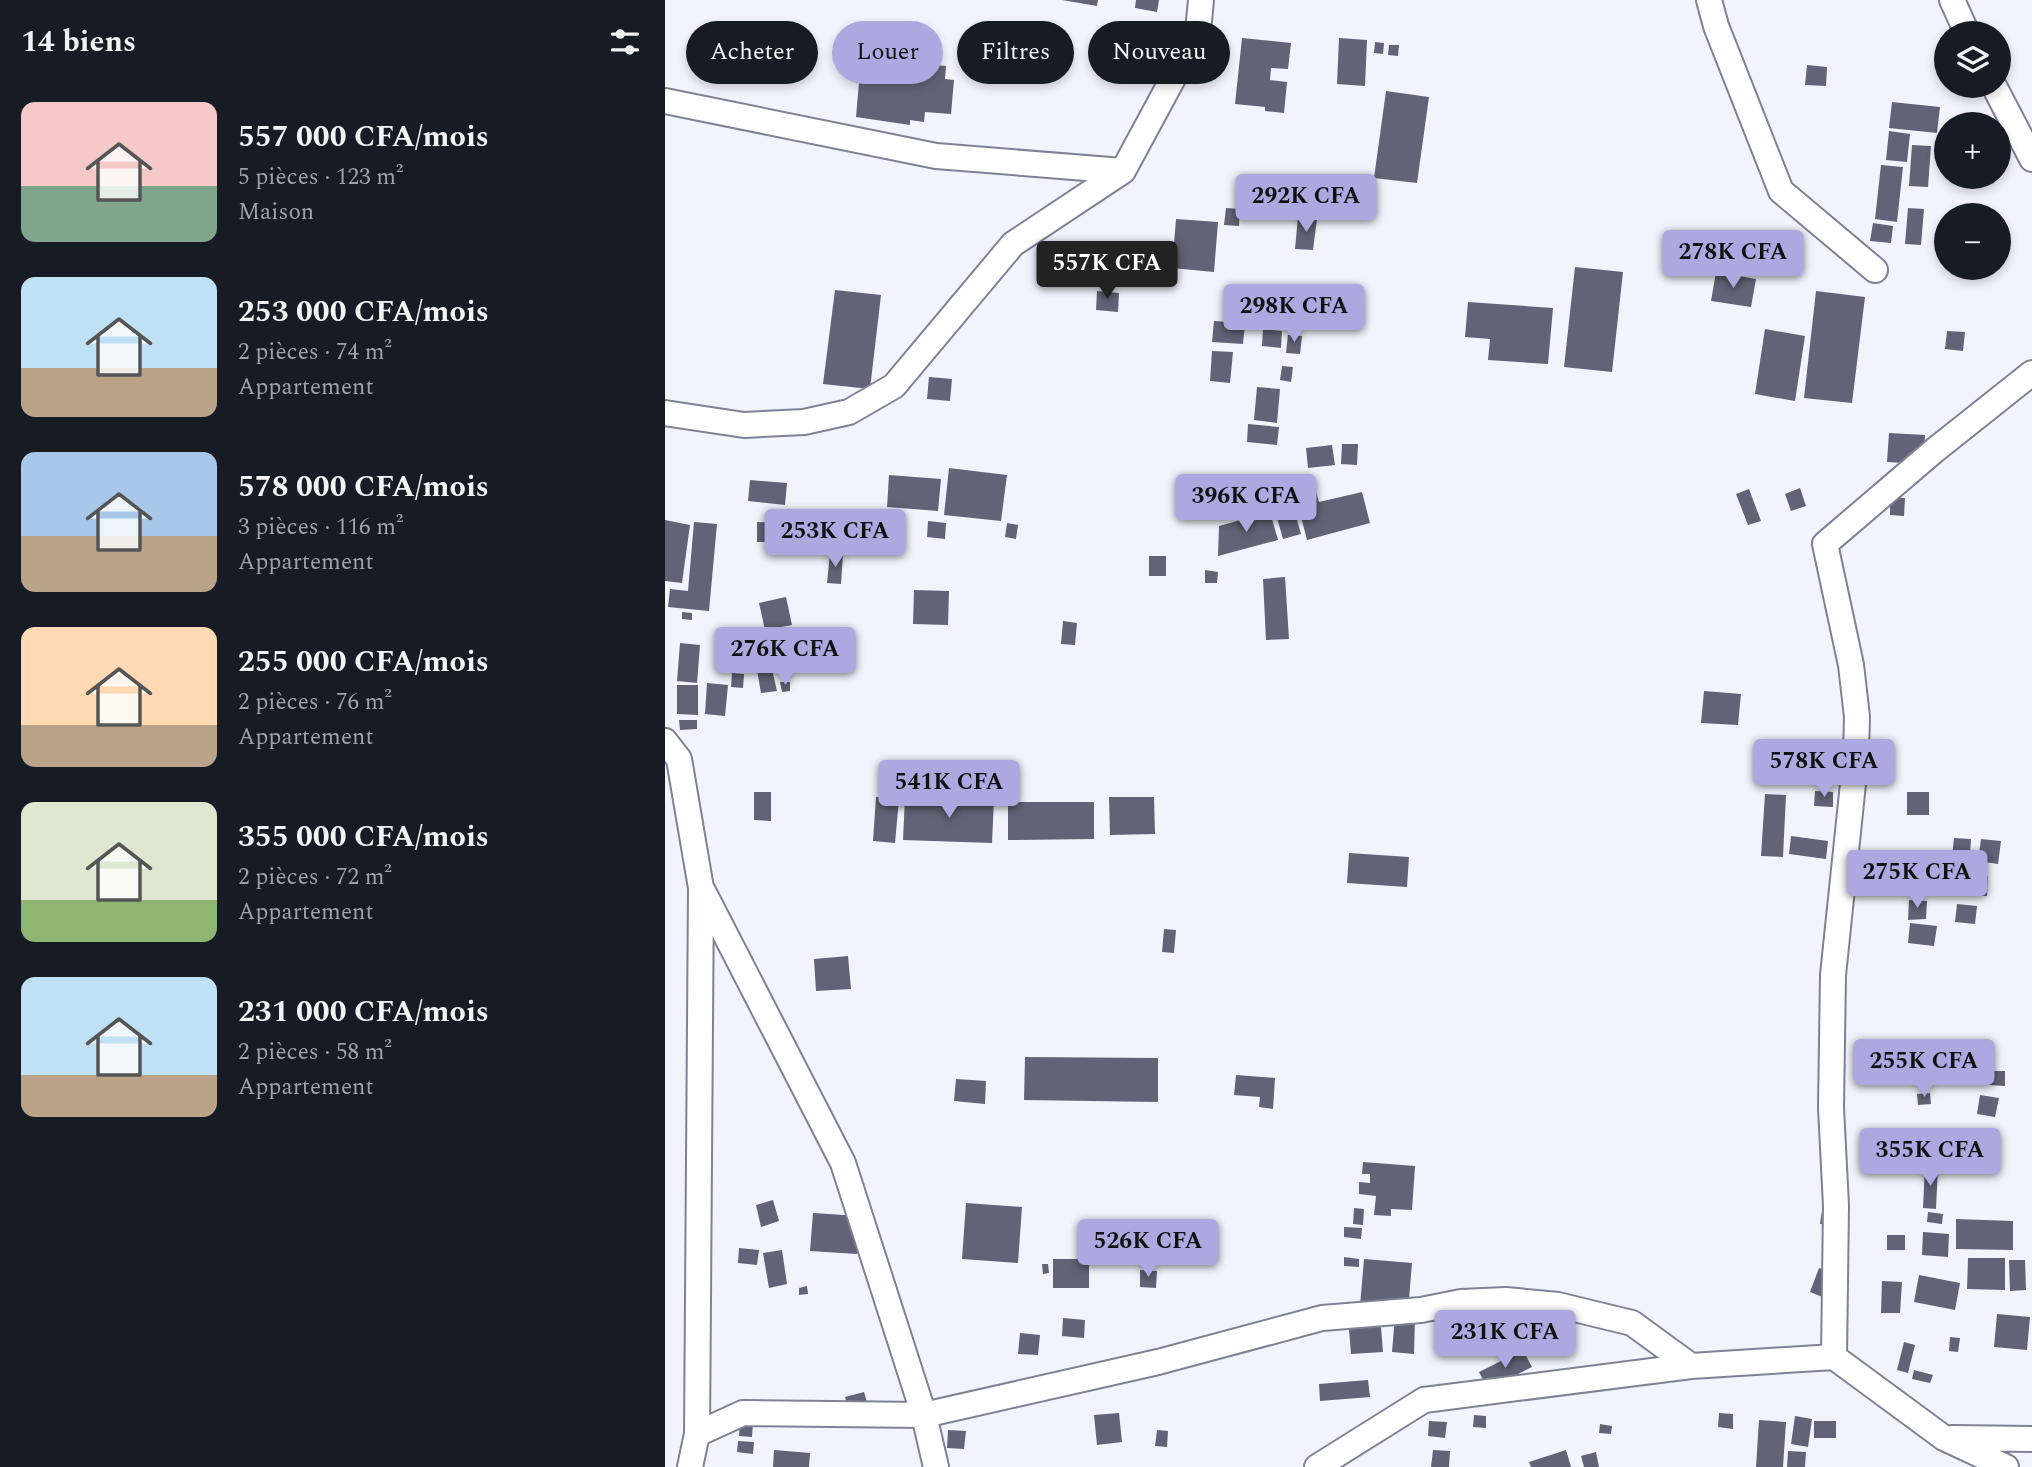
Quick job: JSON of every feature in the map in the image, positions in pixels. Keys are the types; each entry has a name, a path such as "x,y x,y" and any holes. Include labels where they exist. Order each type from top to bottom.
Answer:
{"street":[{"path":"665,413 744,425 804,422 849,412 894,386 1013,244 1123,171 1198,32 1201,0"},
{"path":"1709,0 1716,26 1781,191 1875,270"},
{"path":"1952,0 1962,21"},
{"path":"2000,98 2032,159"},
{"path":"665,101 936,156 1123,171"},
{"path":"1834,1357 1836,1206 1831,1108 1833,975 1856,755 1857,717 1851,665 1825,544 1935,450 2032,373"},
{"path":"665,741 679,759 701,888 697,1434 690,1467"},
{"path":"701,888 843,1163 924,1415 936,1467"},
{"path":"697,1434 743,1413 924,1415 1158,1362 1322,1318 1421,1310 1461,1302 1506,1300 1558,1305 1632,1323 1691,1366"},
{"path":"1317,1467 1424,1400 1691,1366 1834,1357 1944,1438 2006,1467"},
{"path":"1944,1438 2032,1439"}],"building":[{"path":"1062,0 1098,0 1097,6"},
{"path":"1136,0 1159,0 1157,12 1135,8"},
{"path":"1242,38 1291,43 1288,69 1271,68 1270,80 1287,82 1284,113 1265,111 1265,107 1235,104"},
{"path":"1339,38 1367,40 1365,86 1337,84"},
{"path":"1375,42 1384,43 1383,54 1374,53"},
{"path":"1389,45 1399,45 1398,56 1388,55"},
{"path":"1807,65 1827,67 1826,86 1805,85"},
{"path":"943,66 946,66 945,79 954,80 951,114 925,112 924,122 910,120 910,125 856,117 859,84 943,84"},
{"path":"1386,91 1429,97 1417,183 1374,178"},
{"path":"1892,102 1940,107 1939,112 1934,112 1934,133 1889,128"},
{"path":"1889,131 1910,134 1907,162 1886,160"},
{"path":"1912,145 1931,146 1928,187 1909,186"},
{"path":"1881,165 1903,167 1897,222 1875,219"},
{"path":"1226,208 1240,209 1239,226 1224,225"},
{"path":"1908,208 1924,209 1921,245 1905,244"},
{"path":"1298,217 1317,219 1313,250 1295,249"},
{"path":"1176,219 1218,222 1214,272 1172,268"},
{"path":"1873,223 1893,226 1891,243 1870,241"},
{"path":"1575,267 1623,272 1612,372 1564,367"},
{"path":"1716,272 1756,279 1751,307 1711,301"},
{"path":"835,290 881,295 870,389 823,384"},
{"path":"1097,291 1119,293 1118,312 1096,310"},
{"path":"1816,291 1865,297 1852,403 1804,398"},
{"path":"1468,302 1553,308 1548,364 1488,360 1490,339 1465,337"},
{"path":"1214,321 1245,323 1243,344 1212,342"},
{"path":"1263,329 1282,331 1281,348 1262,346"},
{"path":"1765,329 1805,336 1795,401 1755,394"},
{"path":"1947,331 1965,332 1963,351 1945,349"},
{"path":"1288,335 1302,336 1300,354 1286,353"},
{"path":"1212,351 1233,352 1230,383 1210,381"},
{"path":"1282,366 1293,367 1291,382 1280,380"},
{"path":"929,377 952,379 950,401 927,399"},
{"path":"1257,387 1280,389 1277,423 1254,420"},
{"path":"1248,424 1279,427 1277,445 1247,442"},
{"path":"1889,433 1925,435 1923,464 1887,462"},
{"path":"1342,444 1358,444 1357,465 1341,464"},
{"path":"1332,445 1335,465 1308,468 1306,448"},
{"path":"949,468 1007,475 1001,521 944,515"},
{"path":"889,475 941,479 938,511 887,507"},
{"path":"750,480 787,483 785,505 748,501"},
{"path":"1306,480 1307,490 1294,491 1293,481"},
{"path":"1800,488 1806,506 1791,511 1785,494"},
{"path":"1749,489 1761,521 1748,525 1736,494"},
{"path":"1316,492 1319,502 1362,492 1370,523 1307,540 1296,497"},
{"path":"1250,493 1258,494 1256,507 1248,507"},
{"path":"1890,497 1905,498 1904,516 1890,515"},
{"path":"1293,506 1301,534 1283,539 1275,511"},
{"path":"1270,512 1278,540 1218,556 1219,526"},
{"path":"665,520 690,525 682,583 665,581"},
{"path":"928,521 946,523 945,539 927,537"},
{"path":"694,522 717,524 709,611 668,607 670,589 688,591"},
{"path":"757,522 833,524 832,543 757,542"},
{"path":"1007,523 1018,525 1016,539 1005,537"},
{"path":"830,553 843,554 841,584 827,583"},
{"path":"1149,556 1166,556 1166,576 1149,576"},
{"path":"1205,570 1218,572 1217,583 1205,583"},
{"path":"1285,577 1289,639 1266,640 1263,579"},
{"path":"914,590 949,591 948,625 913,624"},
{"path":"786,597 792,625 765,630 759,603"},
{"path":"682,612 692,613 692,620 682,619"},
{"path":"1063,621 1077,623 1075,645 1061,644"},
{"path":"766,642 777,691 761,693 753,648"},
{"path":"680,643 700,645 697,683 677,681"},
{"path":"729,649 743,651 742,667 728,665"},
{"path":"732,673 744,674 743,688 731,687"},
{"path":"780,682 790,682 790,691 782,692"},
{"path":"707,683 728,685 725,716 705,714"},
{"path":"677,685 698,685 698,715 677,714"},
{"path":"1704,691 1741,694 1738,725 1701,723"},
{"path":"679,720 697,720 697,729 680,730"},
{"path":"1822,766 1839,766 1839,784 1822,785"},
{"path":"1815,791 1833,792 1833,807 1814,806"},
{"path":"754,792 771,792 771,821 754,820"},
{"path":"1907,792 1929,792 1929,815 1907,815"},
{"path":"1765,794 1786,795 1783,857 1761,856"},
{"path":"876,797 899,799 895,843 873,841"},
{"path":"905,797 994,800 992,843 903,840"},
{"path":"1109,797 1154,797 1155,834 1110,835"},
{"path":"1008,802 1094,802 1094,839 1008,840"},
{"path":"1791,836 1828,841 1826,859 1789,854"},
{"path":"1954,838 1971,839 1969,869 1951,867"},
{"path":"1981,839 2001,841 1998,864 1978,861"},
{"path":"1349,853 1409,857 1407,887 1347,883"},
{"path":"1966,875 1988,876 1987,896 1964,895"},
{"path":"1909,900 1927,901 1926,919 1908,920"},
{"path":"1957,904 1977,906 1975,924 1955,922"},
{"path":"1910,923 1937,926 1934,946 1908,943"},
{"path":"1164,929 1176,930 1174,953 1162,952"},
{"path":"848,956 851,989 816,991 814,959"},
{"path":"1025,1057 1158,1058 1158,1102 1024,1100"},
{"path":"1989,1071 2005,1071 2005,1086 1988,1085"},
{"path":"1236,1075 1275,1078 1273,1109 1259,1107 1260,1097 1234,1095"},
{"path":"956,1079 986,1081 985,1104 954,1101"},
{"path":"1930,1093 1931,1104 1918,1105 1917,1094"},
{"path":"1980,1095 1999,1098 1995,1117 1977,1114"},
{"path":"1363,1162 1415,1166 1412,1210 1391,1209 1391,1216 1374,1215 1376,1196 1359,1194 1359,1182 1370,1183 1370,1174 1362,1174"},
{"path":"1925,1166 1938,1167 1936,1209 1923,1208"},
{"path":"773,1200 779,1221 761,1227 756,1205"},
{"path":"966,1203 1022,1207 1018,1263 962,1259"},
{"path":"1823,1204 1836,1206 1833,1225 1820,1224"},
{"path":"1354,1208 1364,1209 1363,1225 1353,1224"},
{"path":"1928,1212 1943,1214 1942,1224 1927,1222"},
{"path":"813,1213 859,1216 857,1254 810,1251"},
{"path":"1956,1219 2013,1221 2013,1250 1956,1249"},
{"path":"1344,1227 1362,1228 1361,1239 1344,1237"},
{"path":"1923,1232 1949,1234 1948,1257 1922,1255"},
{"path":"1887,1235 1905,1235 1905,1250 1887,1250"},
{"path":"1143,1245 1161,1248 1159,1262 1142,1260"},
{"path":"739,1248 759,1250 757,1265 738,1263"},
{"path":"782,1250 787,1284 769,1288 763,1253"},
{"path":"1344,1257 1359,1259 1359,1267 1344,1266"},
{"path":"1968,1258 2005,1258 2005,1290 1967,1289"},
{"path":"1053,1259 1089,1259 1089,1288 1053,1288"},
{"path":"1364,1259 1412,1263 1408,1311 1360,1306"},
{"path":"2009,1260 2025,1260 2026,1290 2010,1291"},
{"path":"1042,1264 1048,1264 1049,1273 1043,1274"},
{"path":"1819,1268 1834,1273 1825,1298 1810,1292"},
{"path":"1140,1270 1157,1271 1156,1288 1140,1287"},
{"path":"1919,1275 1960,1283 1955,1310 1914,1302"},
{"path":"1882,1281 1902,1282 1900,1313 1881,1313"},
{"path":"807,1286 808,1294 799,1295 799,1288"},
{"path":"1997,1314 2030,1317 2027,1350 1994,1347"},
{"path":"1380,1315 1383,1352 1351,1354 1348,1317"},
{"path":"1395,1316 1415,1317 1414,1354 1392,1352"},
{"path":"1063,1318 1085,1320 1084,1338 1062,1336"},
{"path":"1020,1333 1040,1335 1038,1355 1018,1354"},
{"path":"1950,1337 1960,1338 1958,1352 1949,1351"},
{"path":"1904,1342 1915,1345 1908,1373 1897,1370"},
{"path":"1523,1350 1532,1367 1488,1389 1479,1372"},
{"path":"1914,1370 1933,1375 1930,1383 1912,1379"},
{"path":"1368,1380 1370,1397 1320,1401 1319,1384"},
{"path":"864,1392 869,1409 849,1414 845,1397"},
{"path":"1119,1413 1122,1442 1097,1445 1094,1415"},
{"path":"1719,1413 1733,1414 1733,1429 1718,1427"},
{"path":"1474,1415 1486,1416 1486,1428 1473,1427"},
{"path":"1795,1416 1812,1419 1808,1447 1791,1444"},
{"path":"1759,1420 1786,1422 1783,1467 1756,1467"},
{"path":"1429,1421 1447,1422 1445,1438 1428,1436"},
{"path":"1814,1421 1836,1421 1836,1438 1814,1438"},
{"path":"740,1422 753,1423 752,1437 739,1436"},
{"path":"1600,1424 1612,1426 1611,1434 1599,1433"},
{"path":"948,1430 966,1431 964,1449 947,1448"},
{"path":"1157,1430 1168,1431 1167,1447 1155,1446"},
{"path":"738,1441 754,1442 753,1454 737,1452"},
{"path":"774,1450 810,1453 809,1467 773,1467"},
{"path":"1433,1450 1450,1451 1449,1467 1431,1467"},
{"path":"1566,1450 1571,1467 1531,1467 1529,1462"},
{"path":"1788,1451 1806,1452 1805,1467 1787,1467"},
{"path":"1596,1452 1599,1467 1584,1467 1581,1456"}]}
